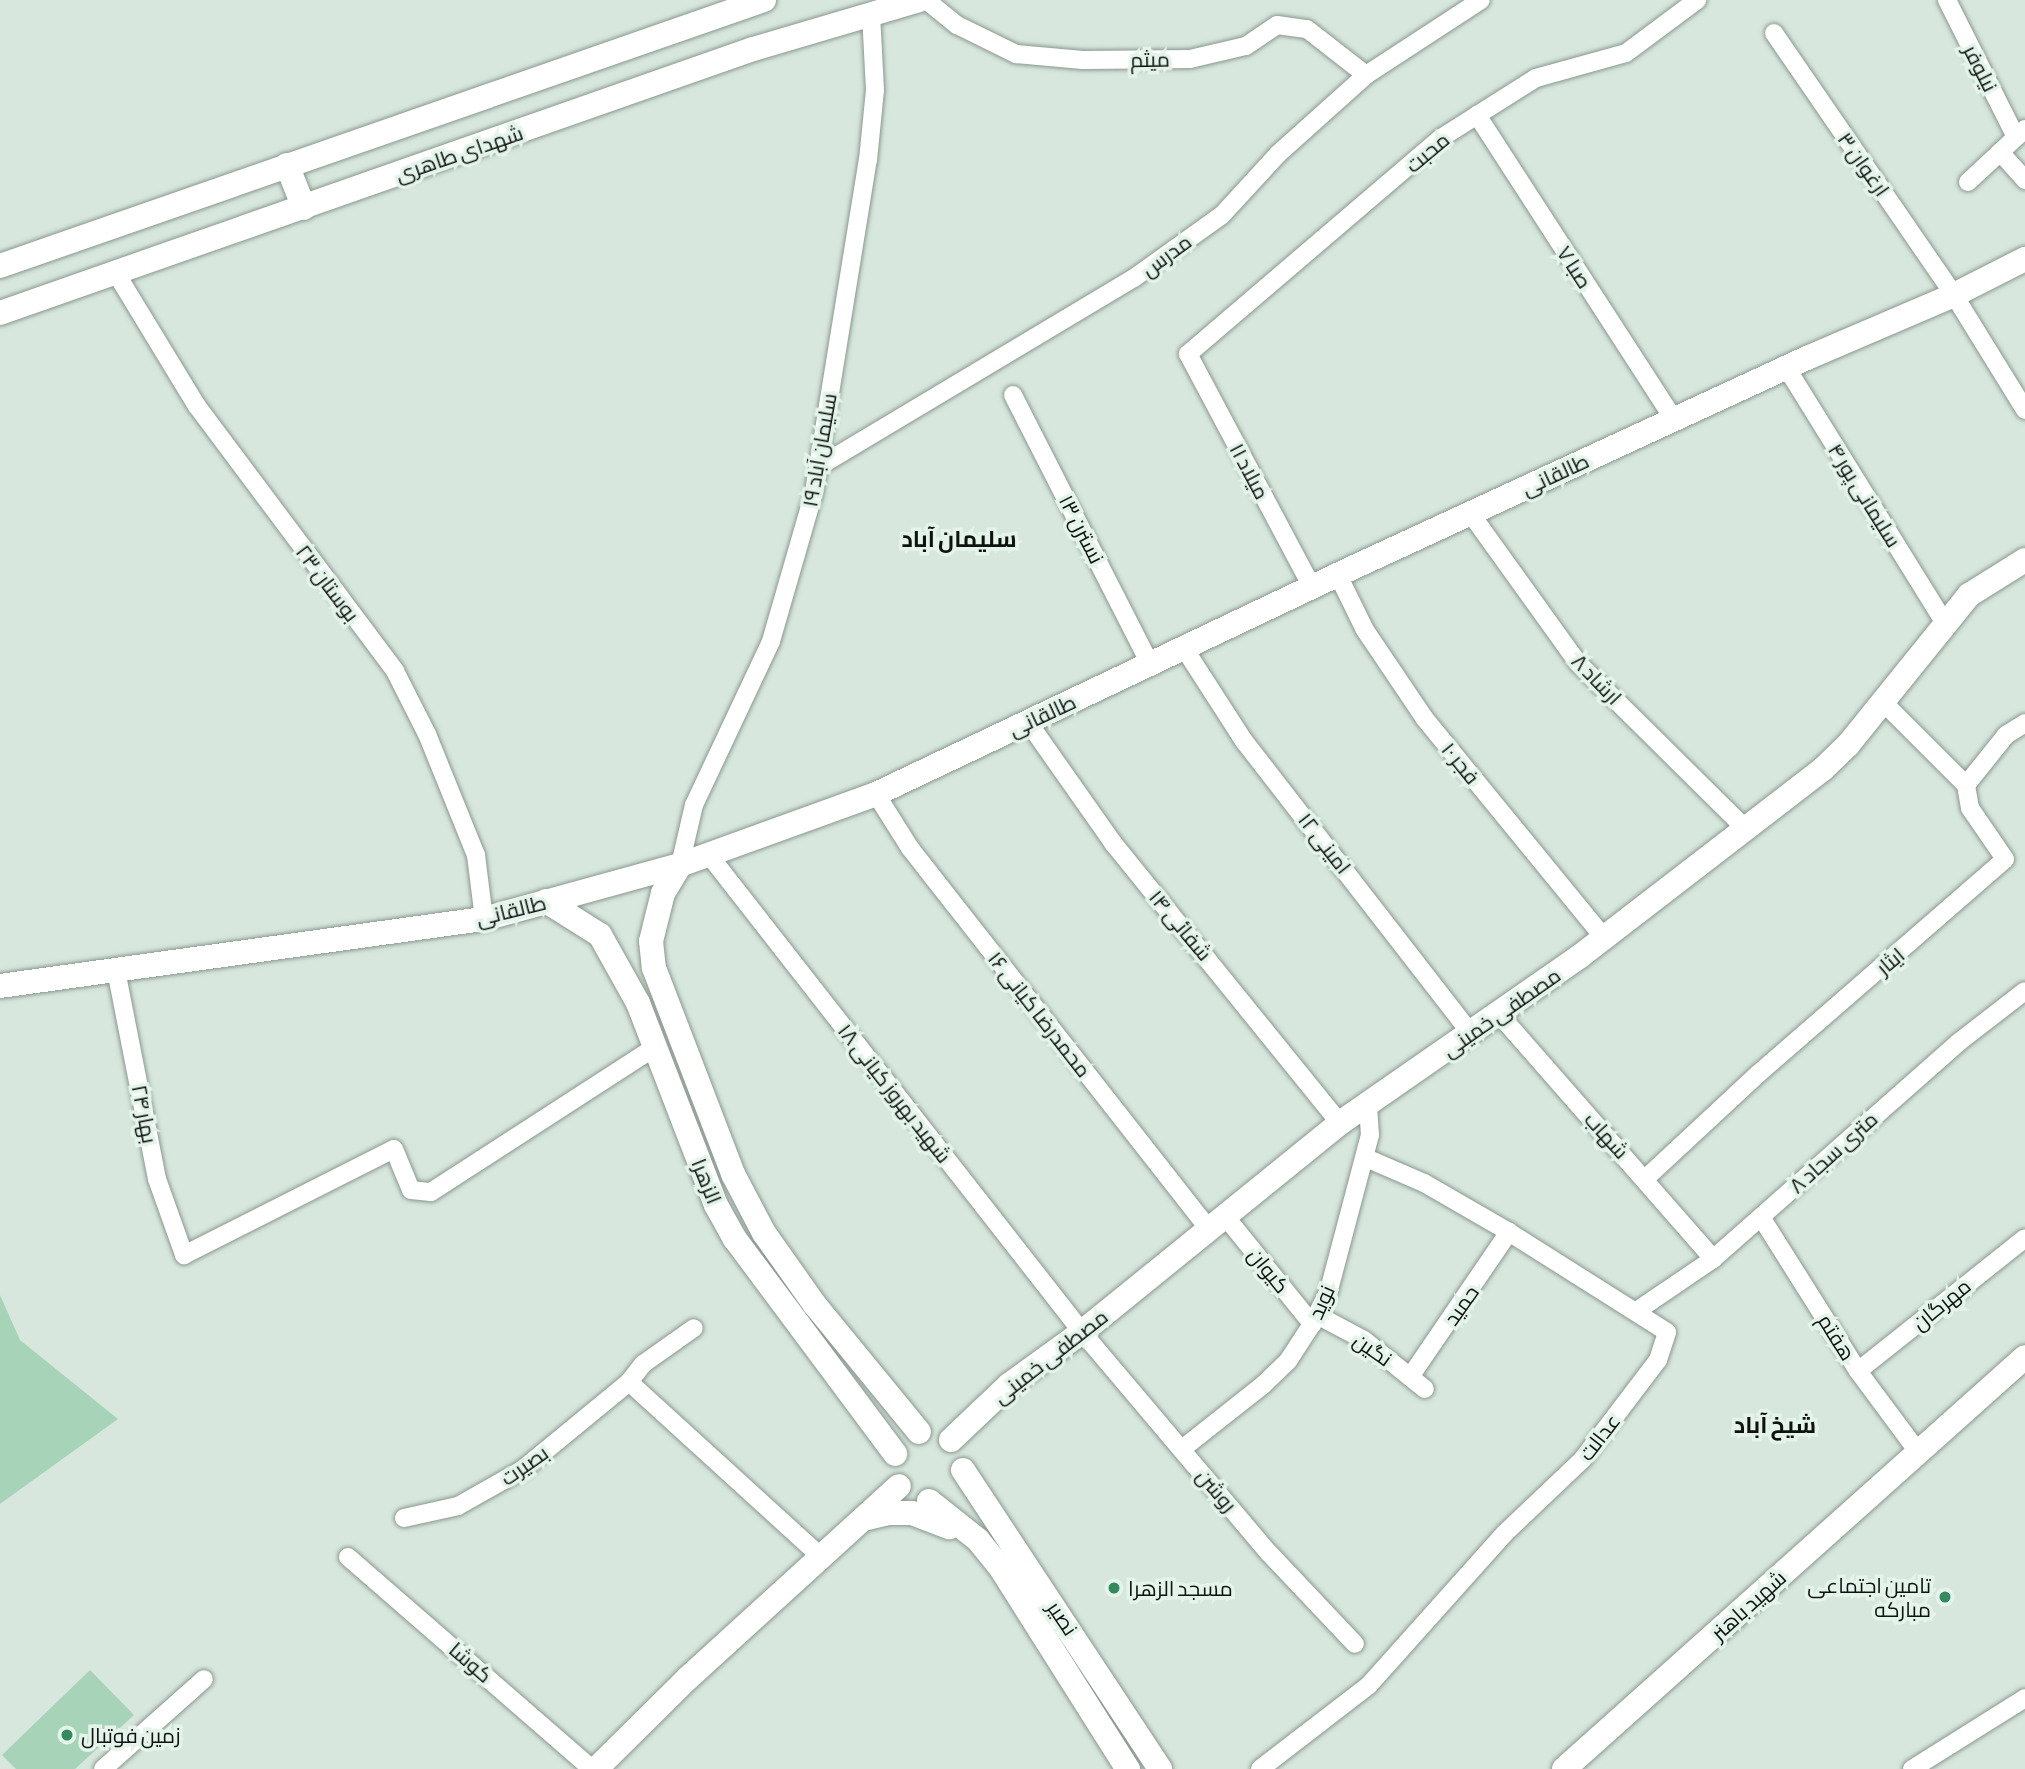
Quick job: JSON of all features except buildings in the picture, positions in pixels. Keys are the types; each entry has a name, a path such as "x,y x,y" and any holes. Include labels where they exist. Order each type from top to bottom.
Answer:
{"street":[{"path":"0,266 764,0"},
{"name":"شهدای طاهری","path":"0,313 753,49 919,0"},
{"name":"میثم","path":"926,0 957,25 1016,54 1083,60 1190,59 1246,46 1277,25 1307,29 1366,75"},
{"name":"مدرس","path":"818,467 1156,263 1222,215 1278,154 1366,75 1481,0"},
{"name":"محبت","path":"1188,354 1441,138 1536,78 1626,52 1698,0"},
{"name":"نیلوفر","path":"1947,0 2020,133"},
{"name":"سلیمان آباد ۱۹","path":"680,865 694,805 771,641 818,467 868,160 875,90 871,14"},
{"name":"ارغوان ۳","path":"1774,33 1954,295 2025,410"},
{"name":"صبا ۷","path":"1477,115 1674,419"},
{"path":"1968,183 2020,133"},
{"path":"2000,152 2025,180"},
{"path":"287,165 304,208"},
{"name":"طالقانی","path":"0,986 484,919 709,855 876,794 1312,587 1786,367 1954,295 2025,259"},
{"name":"بوستان ۲۳","path":"116,273 213,428 395,671 427,734 476,855 484,919"},
{"name":"میلاد ۱۱","path":"1188,354 1312,587"},
{"name":"سلیمانی پور ۴","path":"1786,367 1944,622"},
{"name":"نسترن ۱۳","path":"1013,395 1150,664"},
{"name":"ارشاد ۸","path":"1471,514 1578,663 1744,827"},
{"name":"مصطفی خمینی","path":"951,1440 1009,1385 1082,1332 1340,1123 1472,1034 1604,938 1744,827 1823,769 1884,703 1944,622 1969,595 2025,560"},
{"name":"فجر ۱۰","path":"1338,575 1365,630 1425,719 1604,938"},
{"name":"امینی ۱۲","path":"1184,648 1244,741 1472,1034"},
{"path":"1884,703 1966,785 2006,735 2025,723"},
{"name":"شفائی ۱۴","path":"1028,722 1113,843 1340,1123"},
{"name":"ایثار","path":"1646,1178 1758,1074 2006,859 1970,808 1966,785"},
{"name":"محمدرضا کیانی ۱۶","path":"876,794 910,848 1217,1223"},
{"name":"شهید بهروز کیانی ۱۸","path":"709,855 1082,1332"},
{"name":"الزهرا","path":"680,865 660,905 651,941 654,968 691,1076 764,1233 919,1432"},
{"name":"الزهرا","path":"546,901 600,935 622,974 654,1047 716,1205 735,1239 895,1454"},
{"path":"622,974 636,960 654,968"},
{"name":"بهار ۲۴","path":"116,970 158,1179 184,1255 394,1149 411,1190 431,1192 654,1047"},
{"name":"۸ متری سجاد","path":"1638,1310 1713,1259 1959,1042 2025,991"},
{"name":"شهاب","path":"1498,1013 1646,1178 1713,1259"},
{"name":"نوید","path":"1182,1448 1263,1385 1288,1361 1314,1320 1329,1290 1370,1135 1368,1104"},
{"name":"عدالت","path":"1260,1769 1369,1685 1505,1533 1583,1460 1658,1360 1667,1332 1638,1310 1509,1232 1424,1183 1364,1157"},
{"name":"هفتم","path":"1761,1217 1858,1371 1919,1453"},
{"name":"کیوان","path":"1217,1223 1314,1320"},
{"name":"حمید","path":"1410,1377 1509,1232"},
{"name":"مهرگان","path":"1858,1371 2025,1238"},
{"name":"نگین","path":"1314,1320 1364,1340 1425,1389"},
{"name":"بصیرت","path":"404,1518 458,1506 522,1470 629,1382 643,1364 694,1328"},
{"name":"روشن","path":"1082,1332 1269,1553 1355,1644"},
{"name":"شهید باهنر","path":"1564,1769 2025,1357"},
{"path":"629,1382 821,1557"},
{"path":"863,1410 879,1414 890,1397"},
{"path":"929,1501 951,1491 963,1470 961,1453 951,1440 936,1432 919,1432 905,1440 895,1454 893,1470 899,1486 912,1497 929,1501 978,1539 1061,1658 1128,1769"},
{"name":"نصیر","path":"963,1470 1160,1769"},
{"path":"594,1769 899,1486"},
{"path":"862,1519 888,1513 912,1513 978,1539"},
{"path":"978,1539 986,1527 1001,1525"},
{"name":"کوشا","path":"348,1557 594,1769"},
{"path":"103,1769 204,1679"},
{"path":"1912,1769 2025,1698"}],"green space":[{"path":"0,1295 20,1340 118,1419 0,1504"},
{"name":"زمین فوتبال","path":"90,1670 134,1715 75,1769 16,1769 2,1755"}],"place":[{"name":"مسجد الزهرا","path":"1114,1588"},
{"name":"تامین اجتماعی مبارکه","path":"1945,1597"},
{"name":"زمین فوتبال","path":"67,1735"}],"district":[{"name":"سلیمان آباد","path":"959,539"},
{"name":"شیخ آباد","path":"1775,1425"}]}
